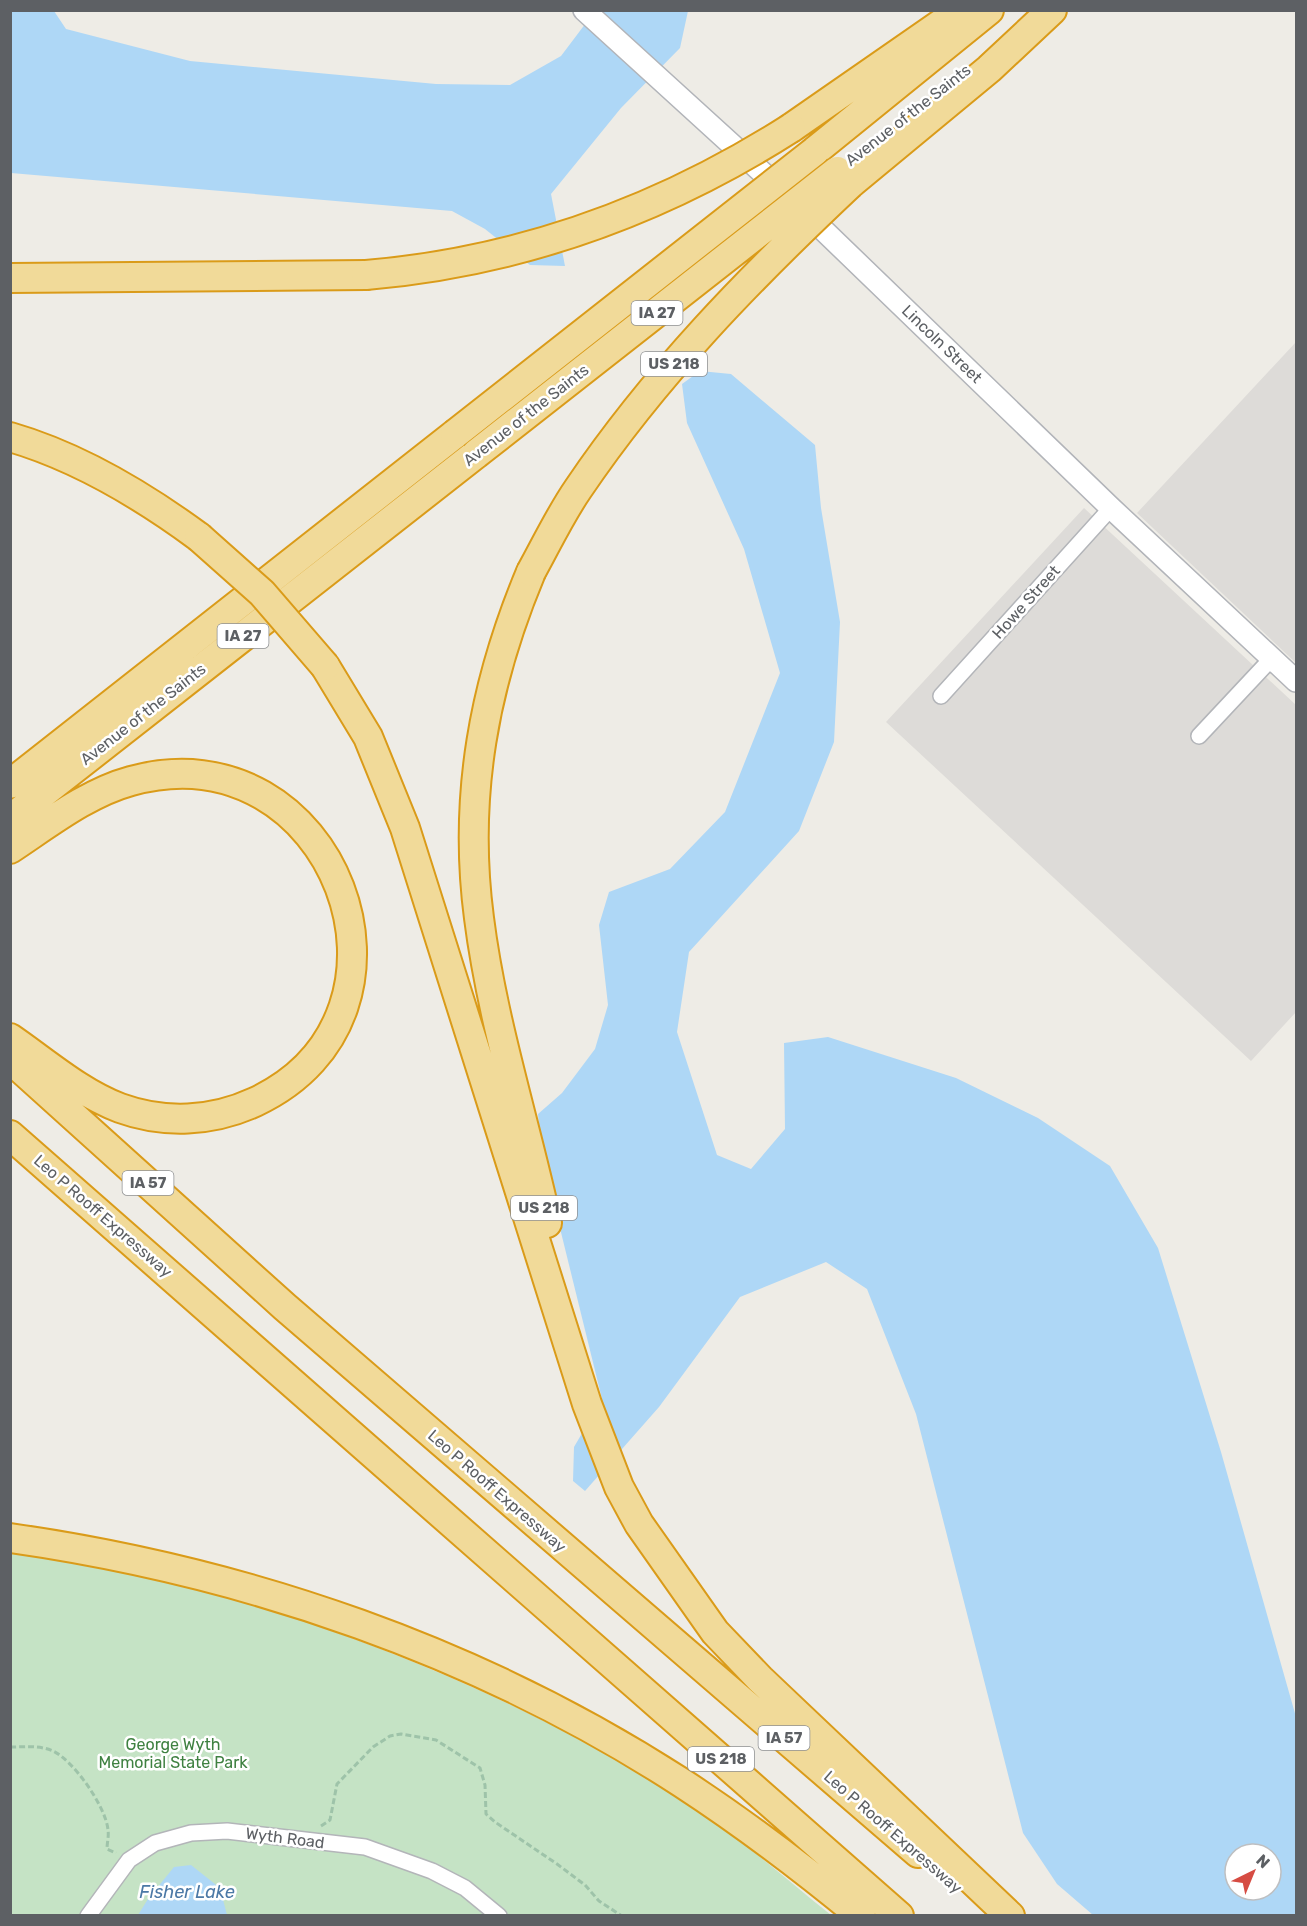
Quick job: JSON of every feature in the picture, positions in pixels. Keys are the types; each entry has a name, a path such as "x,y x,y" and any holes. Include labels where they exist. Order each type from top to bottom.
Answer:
{"highway":[{"path":"10,278 366,275 410,271 501,255 612,220 716,173 791,128 961,10"},
{"name":"Avenue of the Saints","path":"10,784 815,151 989,10"},
{"name":"Avenue of the Saints","path":"10,819 476,454 844,178 1041,10"},
{"name":"US 218","path":"1010,1916 760,1679 723,1640 679,1584 639,1524 620,1487 586,1404 485,957 474,866 477,766 492,680 531,572 577,490 663,377 844,178 989,69 1052,10"},
{"path":"10,437 70,460 118,484 163,510 199,537 262,593 325,666 363,729 383,770 426,890 586,1404"},
{"path":"10,849 84,801 115,786 153,776 177,774 215,778 236,784 272,801 290,814 316,842 337,876 349,914 352,933 347,991 343,1008 323,1045 311,1061 280,1088 243,1108 223,1114 182,1119 163,1118 118,1107 95,1096 10,1038"},
{"name":"Leo P Rooff Expressway","path":"10,1059 285,1307 990,1916"},
{"name":"Leo P Rooff Expressway","path":"10,1135 544,1602 898,1916"},
{"path":"10,1538 59,1545 241,1585 360,1624 478,1672 586,1728 680,1782 795,1862 861,1916"}],"main road":[{"name":"Lincoln Street","path":"584,10 787,195 1111,508 1296,681"}],"street":[{"name":"Howe Street","path":"941,696 1111,508"},
{"path":"1199,736 1272,658"},
{"name":"Wyth Road","path":"88,1916 129,1860 155,1843 191,1833 227,1831 374,1850 432,1871 465,1888 499,1916"}],"path":[{"path":"315,1827 324,1826 330,1820 337,1784 373,1746 390,1736 401,1734 436,1740 480,1768 485,1785 486,1814 585,1885 599,1901 622,1916"},
{"path":"10,1747 41,1747 60,1755 88,1785 99,1803 108,1829 106,1849 115,1854 122,1853"}],"shaded area":[{"path":"1296,342 1296,663 1137,513"},
{"path":"1084,508 1296,705 1296,1012 1251,1061 886,722"}],"green space":[{"name":"George Wyth Memorial State Park","path":"11,1553 97,1567 183,1586 270,1610 440,1673 522,1710 601,1751 676,1795 736,1838 831,1915 11,1916"}],"water":[{"path":"10,11 54,11 66,29 190,61 436,84 510,85 561,56 595,11 688,11 680,48 621,108 551,194 565,266 530,265 485,229 452,211 11,173"},
{"path":"700,371 731,374 815,445 821,508 840,622 834,742 799,831 689,952 677,1032 717,1155 751,1169 785,1129 784,1043 828,1037 956,1078 1038,1118 1110,1166 1158,1248 1221,1452 1296,1717 1296,1915 1093,1915 1057,1884 1023,1833 916,1414 867,1289 826,1262 740,1297 659,1407 585,1491 573,1481 574,1447 602,1399 541,1151 538,1114 562,1093 595,1049 608,1005 599,925 609,892 670,869 725,812 780,673 744,549 687,423 682,384"},
{"name":"Fisher Lake","path":"191,1865 220,1888 227,1915 138,1915 174,1867"}]}
